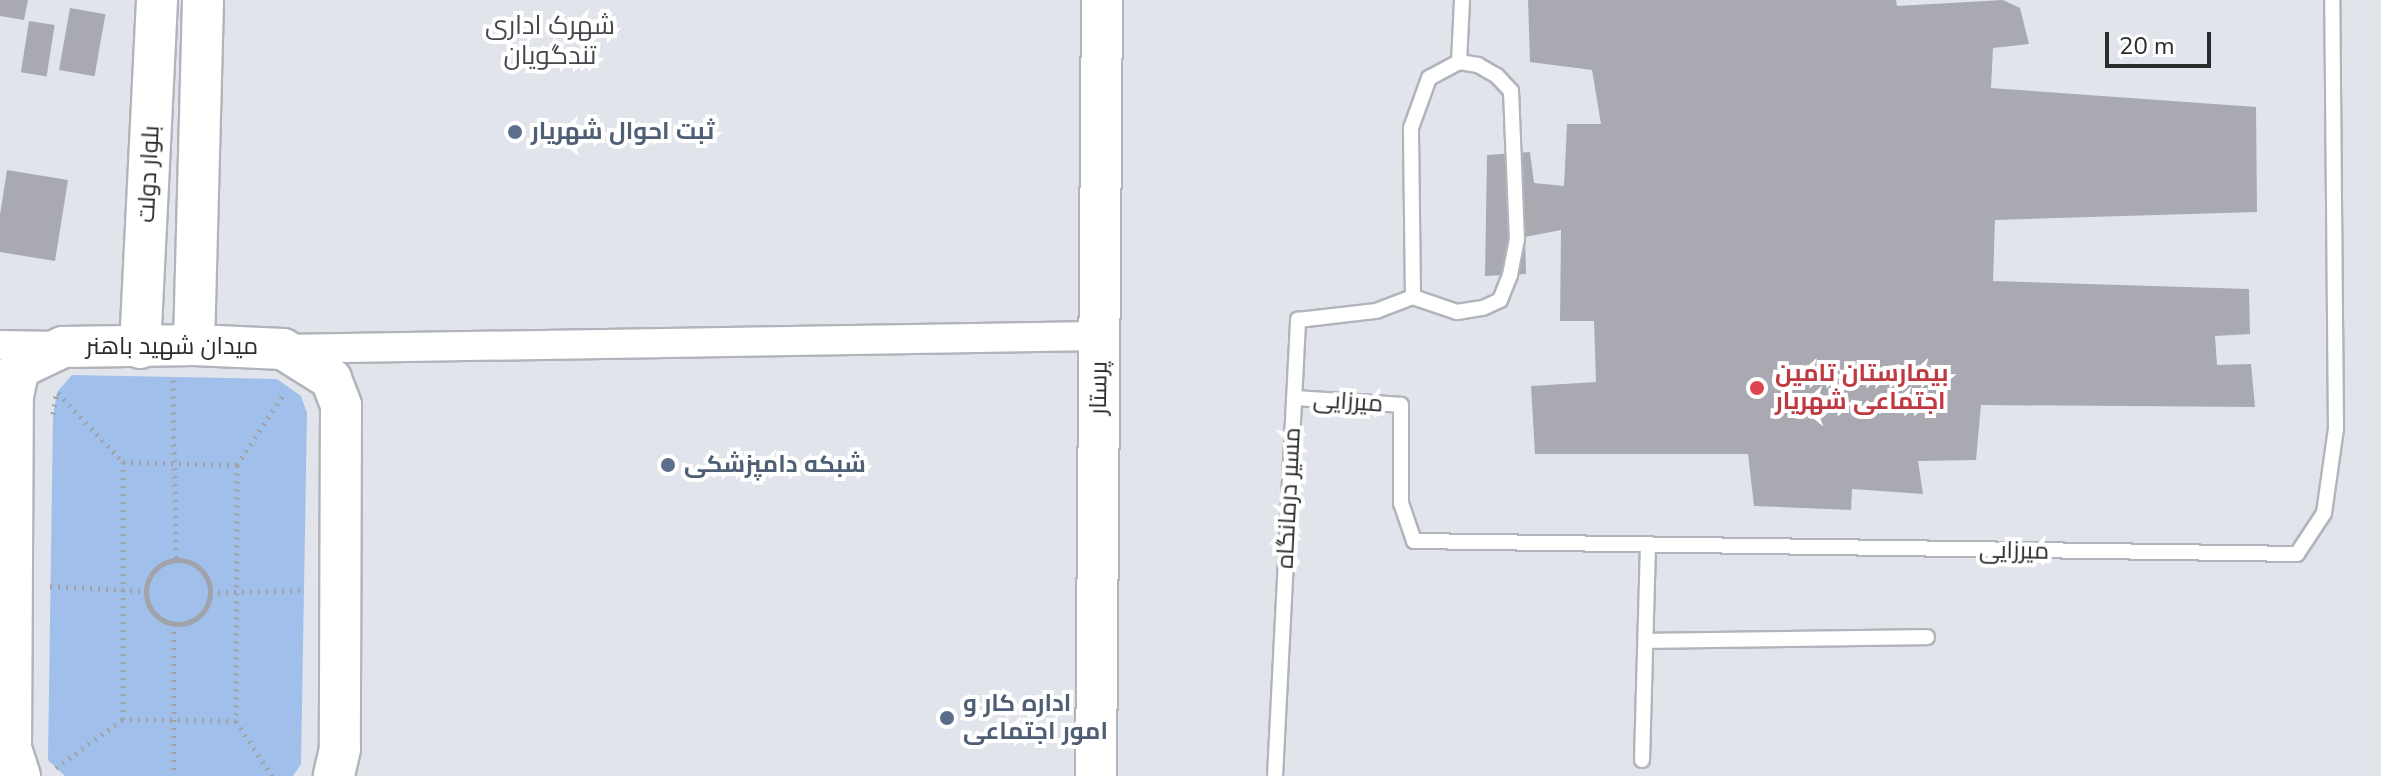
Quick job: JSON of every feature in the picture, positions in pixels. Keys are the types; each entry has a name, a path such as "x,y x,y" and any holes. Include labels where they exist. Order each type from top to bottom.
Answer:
{"street":[{"name":"بلوار دولت","path":"149,362 157,0"},
{"name":"بلوار دولت","path":"185,367 203,0"},
{"name":"پرستار","path":"1096,776 1102,0"},
{"path":"299,357 1099,336"},
{"name":"میدان شهید باهنر","path":"10,357 64,365 149,362 185,367 299,357"},
{"path":"10,357 31,585 11,749 41,768"},
{"path":"299,357 331,379 341,405 322,589 340,749 334,776"}],"lane":[{"path":"1459,62 1462,0"},
{"name":"میرزایی","path":"1294,398 1401,405 1401,503 1414,541 2297,554 2324,513 2336,429 2332,0"},
{"path":"1459,62 1478,65 1497,76 1511,91 1517,240 1510,275 1500,300 1483,308 1457,312 1413,297 1411,128 1429,78 1459,62"},
{"name":"مسیر درمانگاه","path":"1275,776 1298,320 1376,311 1413,297"},
{"path":"1642,760 1648,545"},
{"path":"1646,641 1927,637"}],"path":[{"path":"10,357 57,392 123,462 123,719"},
{"path":"272,776 236,721 237,465 288,388 299,357"},
{"path":"149,362 185,367 175,463 176,559"},
{"path":"53,415 64,365"},
{"path":"123,462 237,465"},
{"path":"176,559 201,569 210,593 208,604 194,620 174,624 156,616 146,601 145,591 151,573 158,565 176,559"},
{"path":"31,585 50,571"},
{"path":"304,575 322,589"},
{"path":"31,585 145,591"},
{"path":"31,585 50,602"},
{"path":"210,593 322,589"},
{"path":"303,606 322,589"},
{"path":"174,624 174,776"},
{"path":"41,768 123,719 236,721"},
{"path":"41,768 50,776"},
{"path":"41,768 65,776"}],"shaded area":[{"path":"72,375 277,379 301,396 307,413 301,764 293,776 65,776 48,760 53,415 57,392"}],"building":[{"path":"0,0 28,0 24,20 0,16"},
{"path":"1528,0 1896,0 1897,6 2003,0 2020,8 2029,44 1993,48 1991,88 2256,107 2257,212 1995,220 1993,281 2249,289 2250,334 2215,336 2217,365 2251,364 2255,407 1981,405 1976,460 1918,461 1923,494 1852,489 1851,510 1754,506 1748,454 1535,454 1531,386 1596,382 1594,321 1560,321 1561,230 1525,237 1526,274 1485,276 1487,155 1530,152 1534,183 1564,186 1567,124 1601,124 1592,70 1530,62"},
{"path":"70,8 105,14 95,76 59,70"},
{"path":"29,21 55,25 47,76 21,72"},
{"path":"7,170 68,180 55,261 0,252 0,215"}],"place":[{"name":"ثبت احوال شهریار","path":"515,132"},
{"name":"بیمارستان تامین اجتماعی شهریار","path":"1757,388"},
{"name":"شبکه دامپزشکی","path":"668,465"},
{"name":"اداره کار و امور اجتماعی","path":"947,718"}],"district":[{"name":"شهرک اداری تندگویان","path":"550,41"}]}
